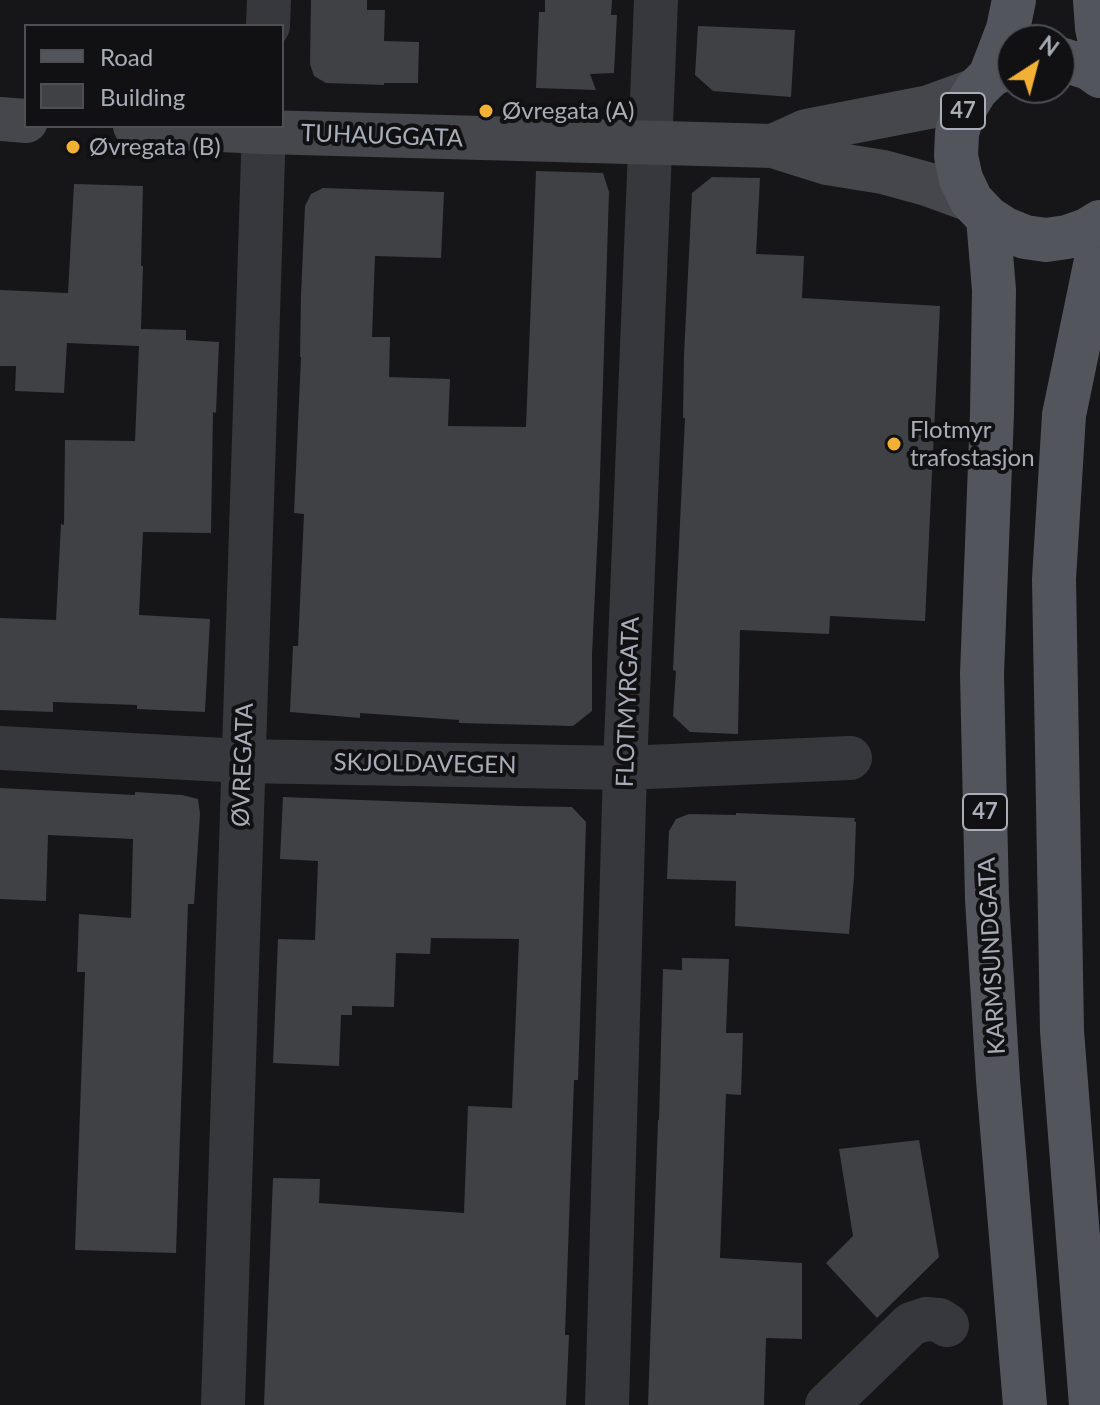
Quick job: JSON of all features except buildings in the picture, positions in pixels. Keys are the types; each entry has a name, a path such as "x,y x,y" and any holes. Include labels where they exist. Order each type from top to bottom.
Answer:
{"main road":[{"name":"47","path":"979,209 961,179 956,156 957,133 964,110 993,77 1014,0"},
{"path":"1095,0 1100,42"},
{"path":"1076,64 1100,76"},
{"name":"TUHAUGGATA","path":"773,146 806,131 929,107 993,77"},
{"path":"0,119 24,121"},
{"name":"TUHAUGGATA","path":"221,128 773,146 827,163 883,172 927,184 979,209"},
{"path":"979,209 1005,229 1025,237 1046,240 1067,237 1100,222"},
{"name":"KARMSUNDGATA","path":"979,209 994,290 982,674 987,899 998,1080 1025,1405"},
{"path":"1091,1405 1062,1031 1054,579 1064,415 1100,241"}],"street":[{"path":"268,24 269,0"},
{"name":"FLOTMYRGATA","path":"607,1405 625,768 656,0"},
{"name":"ØVREGATA","path":"223,1405 264,129"},
{"name":"SKJOLDAVEGEN","path":"0,748 243,761 625,768 850,758"},
{"path":"827,1405 911,1324 926,1319 939,1320 947,1325"}],"place":[{"name":"Øvregata (A)","path":"486,111"},
{"name":"Øvregata (B)","path":"73,147"},
{"name":"Flotmyr trafostasjon","path":"894,444"}]}
